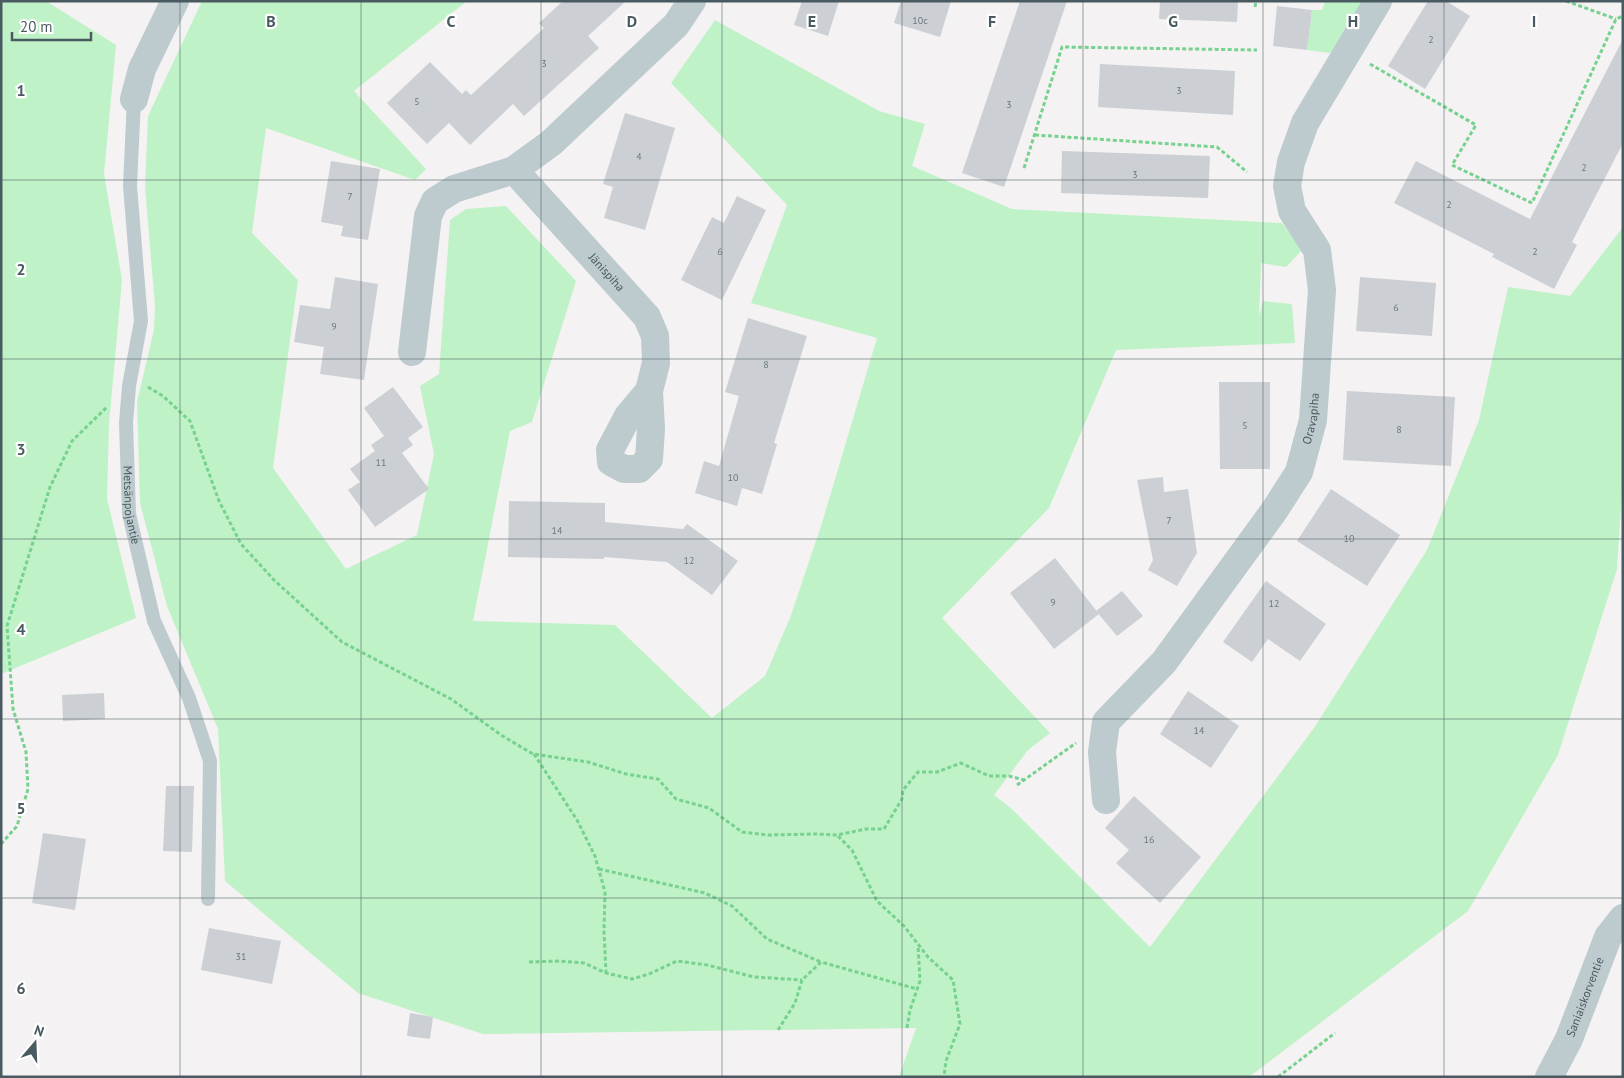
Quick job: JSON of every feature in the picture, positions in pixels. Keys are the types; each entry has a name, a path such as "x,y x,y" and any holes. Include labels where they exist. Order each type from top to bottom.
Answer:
{"street":[{"path":"134,98 142,69 175,1"},
{"path":"412,352 428,216 435,201 454,189 514,170 552,143 676,25 692,1"},
{"name":"Oravapiha","path":"1106,722 1164,662 1274,511 1299,472 1313,420 1322,290 1318,250 1292,211 1287,186 1291,162 1305,123 1378,1"},
{"name":"Jänispiha","path":"514,170 647,318 655,336 656,363 649,391"},
{"path":"1106,722 1102,752 1106,800"},
{"name":"Saniaiskorventie","path":"1549,1077 1569,1039 1608,937 1623,918"}],"lane":[{"name":"Metsänpojantie","path":"134,98 130,186 141,321 129,382 126,423 129,514 154,621 189,698 210,761 208,899"}],"path":[{"path":"1255,7 1256,1"},
{"path":"1566,1 1616,18 1623,16"},
{"path":"1348,51 1476,125 1452,165 1532,203 1616,18"},
{"path":"1024,168 1062,47 1149,46 1258,50"},
{"path":"1034,135 1217,147 1247,172"},
{"path":"1,844 17,826 28,789 26,752 13,710 7,626 50,487 72,441 129,382 163,396 190,421 218,501 231,528 241,544 274,580 342,642 451,700 501,735 533,754 588,762 626,774 658,779 676,799 710,808 742,832 768,835 837,835 866,829 884,829 902,799 903,790 918,772 937,772 961,763 989,776 1009,776 1024,780"},
{"path":"1017,785 1106,722"},
{"path":"533,754 576,820 595,856 605,892 606,973"},
{"path":"837,835 852,850 877,901 904,926 928,957 953,980 960,1024 946,1060 944,1077"},
{"path":"598,869 705,893 732,906 767,939 821,962 917,989"},
{"path":"907,1028 920,981 918,944"},
{"path":"529,962 559,961 584,963 606,973 632,979 649,974 677,961 707,965 754,977 802,980"},
{"path":"778,1030 795,1003 802,980 821,962"},
{"path":"1278,1077 1335,1033"}],"green space":[{"path":"1,1 46,1 116,45 104,174 122,280 109,425 107,499 136,618 1,674"},
{"path":"202,1 467,1 354,91 426,169 415,180 266,128 252,233 298,280 273,468 346,569 417,535 434,454 420,386 439,374 450,220 466,209 506,206 576,281 532,422 510,431 473,621 615,625 712,718 765,676 790,618 822,523 877,338 751,303 787,205 671,83 715,20 879,111 925,124 912,166 1012,209 1282,223 1302,250 1286,267 1261,263 1259,317 1263,301 1292,304 1295,343 1116,350 1049,508 942,618 1050,733 1028,750 994,795 1013,810 1150,947 1314,728 1427,550 1479,420 1508,287 1570,296 1623,227 1623,475 1617,569 1558,755 1468,911 1249,1077 899,1077 916,1028 483,1034 358,993 225,881 218,729 167,606 140,503 137,402 154,330 155,306 145,187 148,116"},
{"path":"1325,1 1362,1 1330,53 1307,50 1312,10 1322,10"}],"building":[{"path":"563,1 626,1 588,36 599,48 524,116 513,104 470,145 449,123 427,144 387,103 430,62 462,94 466,90 471,95 544,28 539,23"},
{"path":"802,1 839,1 828,36 794,25"},
{"path":"901,1 951,1 940,37 894,23"},
{"path":"1020,1 1067,1 1004,187 962,173"},
{"path":"1160,1 1238,1 1237,22 1159,19"},
{"path":"1428,1 1446,1 1470,16 1425,89 1388,66"},
{"path":"1277,6 1312,10 1307,50 1273,46"},
{"path":"1623,39 1623,143 1572,242 1577,245 1554,289 1492,257 1494,254 1394,203 1416,161 1530,219"},
{"path":"1100,64 1235,71 1233,115 1098,107"},
{"path":"625,113 675,128 645,230 604,218 613,187 603,184"},
{"path":"1062,151 1210,156 1208,198 1061,193"},
{"path":"331,161 380,169 368,240 341,236 343,226 321,222"},
{"path":"737,196 766,210 722,300 681,280 712,217 724,223"},
{"path":"335,277 378,284 364,380 320,374 324,347 294,342 300,305 330,309"},
{"path":"1360,277 1436,283 1432,336 1356,331"},
{"path":"748,318 807,336 774,443 777,444 762,494 742,488 737,506 695,493 704,461 719,466 739,396 725,392"},
{"path":"1219,382 1270,382 1270,469 1220,469"},
{"path":"393,387 423,427 408,438 413,445 402,453 429,489 375,527 348,490 360,482 350,469 375,451 371,445 384,436 364,408"},
{"path":"1347,391 1455,397 1451,466 1343,460"},
{"path":"1163,477 1164,492 1188,489 1197,553 1177,586 1148,570 1153,560 1137,480"},
{"path":"1331,489 1400,535 1367,586 1297,541"},
{"path":"509,501 605,503 605,522 683,529 687,524 738,561 712,595 667,562 604,557 604,559 508,557"},
{"path":"1055,558 1099,614 1054,649 1010,593"},
{"path":"1266,581 1326,624 1300,661 1268,639 1252,662 1223,642"},
{"path":"1122,591 1143,616 1117,636 1096,611"},
{"path":"1188,691 1239,726 1211,768 1160,734"},
{"path":"104,693 105,719 63,721 62,695"},
{"path":"166,786 194,786 192,852 163,851"},
{"path":"1134,796 1201,857 1160,903 1116,863 1129,850 1105,828"},
{"path":"43,833 86,839 75,910 32,903"},
{"path":"209,928 281,941 272,984 201,970"},
{"path":"410,1013 433,1017 430,1039 407,1036"}]}
